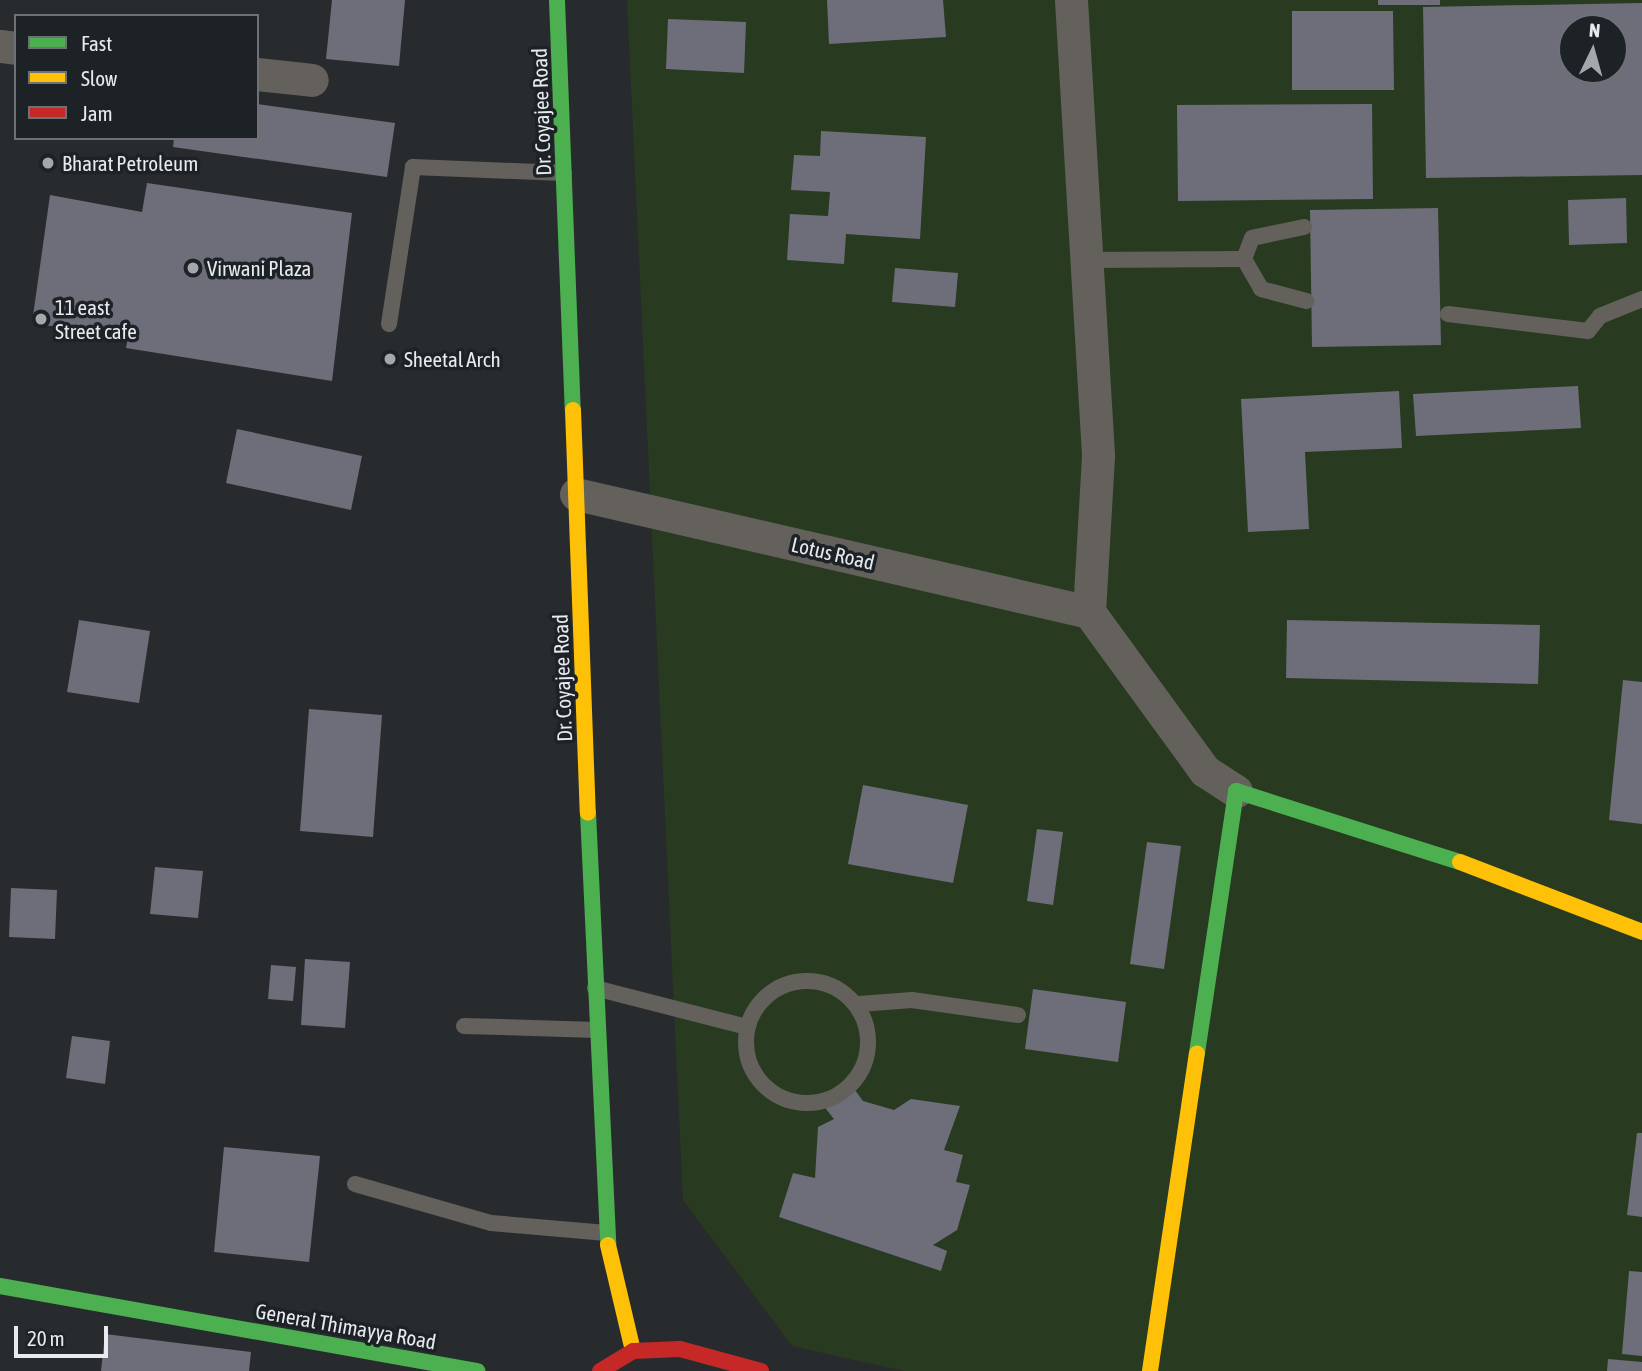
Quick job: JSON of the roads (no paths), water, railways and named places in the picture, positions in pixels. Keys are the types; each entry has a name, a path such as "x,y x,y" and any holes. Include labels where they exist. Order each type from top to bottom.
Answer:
{"street":[{"name":"Dr. Coyajee Road","path":"557,0 607,1233 633,1351"},
{"path":"1071,0 1098,456 1089,612 1205,771 1236,791 1417,846 1642,932"},
{"path":"259,74 312,80"},
{"name":"Lotus Road","path":"576,494 1089,612"},
{"path":"1150,1371 1236,791"},
{"name":"General Thimayya Road","path":"0,1286 478,1371"},
{"path":"600,1371 633,1351 680,1349 761,1371"}],"lane":[{"path":"389,324 413,167 564,173"},
{"path":"1244,259 1252,238 1304,227"},
{"path":"1087,260 1244,259"},
{"path":"1244,259 1261,289 1306,301"},
{"path":"1448,314 1588,331 1600,316 1642,299"},
{"path":"793,984 830,986 859,1004 869,1025 865,1067 835,1093 812,1101 790,1102 759,1087 746,1050 747,1027 773,993 793,984"},
{"path":"595,988 747,1027"},
{"path":"859,1004 912,1000 1018,1015"},
{"path":"464,1026 597,1030"},
{"path":"355,1184 491,1223 607,1233"}],"place":[{"name":"Bharat Petroleum","path":"48,163"},
{"name":"Virwani Plaza","path":"193,268"},
{"name":"11 east Street cafe","path":"41,319"},
{"name":"Sheetal Arch","path":"390,359"}]}
